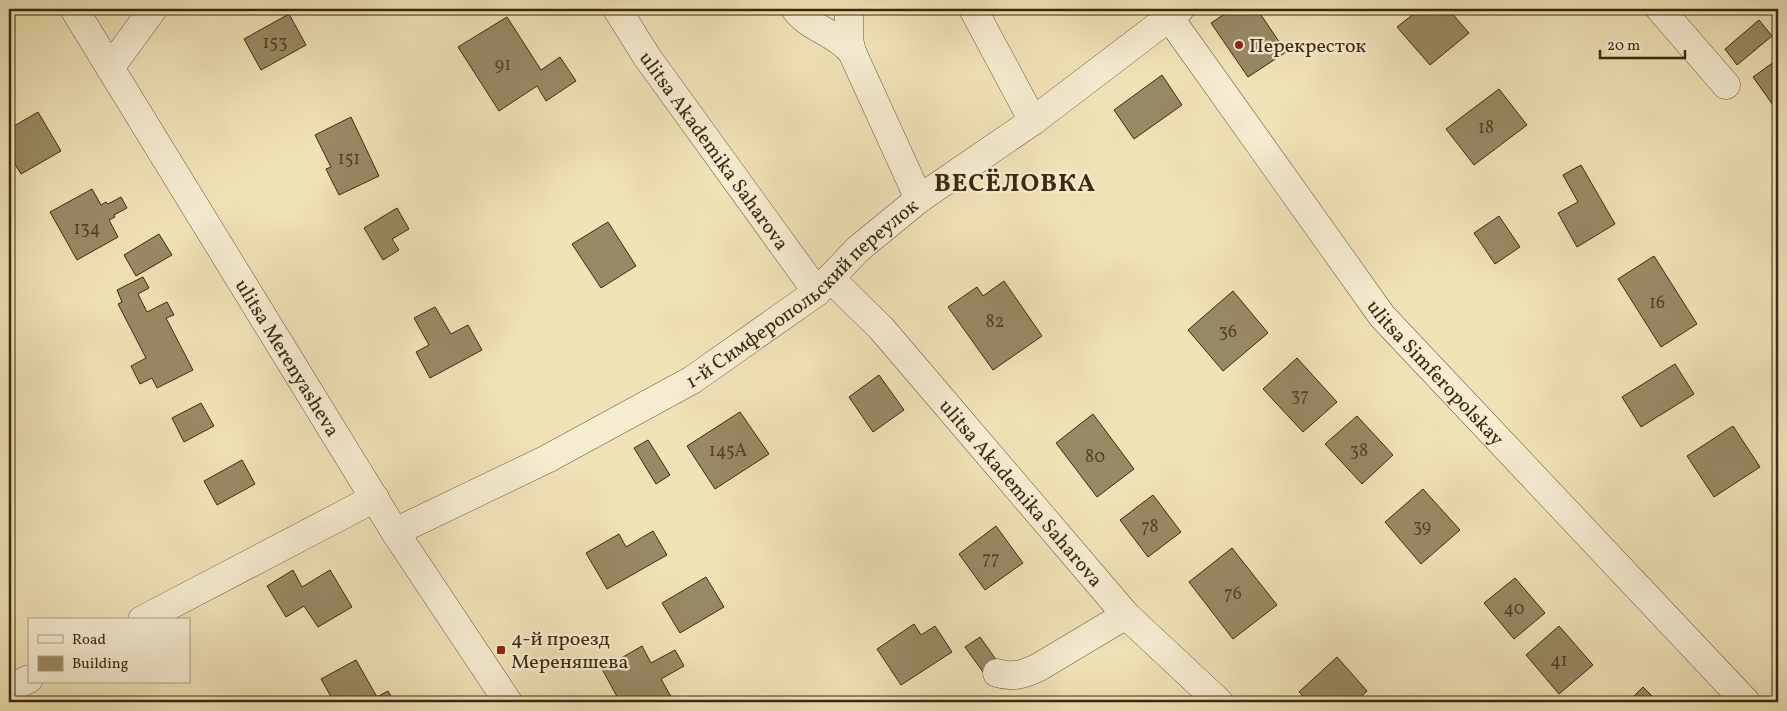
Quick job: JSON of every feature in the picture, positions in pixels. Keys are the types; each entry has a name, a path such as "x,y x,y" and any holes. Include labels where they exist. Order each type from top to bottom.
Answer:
{"street":[{"name":"ulitsa Merenyasheva","path":"74,9 395,532 508,702"},
{"path":"110,68 153,9"},
{"name":"ulitsa Akademika Saharova","path":"617,9 647,57 824,285 881,328 1126,615 1218,702"},
{"path":"795,9 800,16 844,43 852,52"},
{"path":"849,9 849,40 852,52 919,199"},
{"path":"973,9 1033,121"},
{"path":"1660,9 1726,86"},
{"name":"1-й Симферопольский переулок","path":"395,532 547,459 692,380 824,285 858,248 919,199 1033,121 1171,12"},
{"name":"ulitsa Simferopolskay","path":"1171,12 1382,316 1746,702"},
{"path":"146,618 375,498"},
{"path":"997,673 1006,676 1025,674 1040,667 1126,615"},
{"path":"9,689 28,680"}],"building":[{"path":"1232,9 1257,9 1286,52 1248,77 1211,23"},
{"path":"1420,9 1448,9 1469,33 1430,65 1397,27"},
{"path":"289,14 306,45 261,70 244,39"},
{"path":"507,17 541,70 560,57 576,81 546,101 537,86 499,111 458,47"},
{"path":"1759,20 1772,36 1737,65 1725,49"},
{"path":"1778,59 1778,112 1753,77"},
{"path":"1162,75 1182,105 1134,139 1114,110"},
{"path":"1499,89 1527,125 1474,165 1446,129"},
{"path":"38,112 61,151 21,174 9,154 9,129"},
{"path":"351,117 379,176 339,195 326,169 331,167 315,135"},
{"path":"1581,165 1615,224 1577,247 1558,213 1578,202 1563,175"},
{"path":"92,189 101,205 106,202 108,204 121,197 127,208 109,220 118,237 77,260 50,212"},
{"path":"397,208 409,229 392,239 399,250 383,260 364,228"},
{"path":"1499,216 1520,247 1495,264 1474,233"},
{"path":"608,222 636,266 601,288 572,244"},
{"path":"159,234 172,255 136,276 124,255"},
{"path":"1654,256 1697,324 1661,347 1618,279"},
{"path":"143,277 149,288 138,294 147,312 167,302 174,315 166,318 193,370 157,388 152,378 140,384 131,366 146,358 118,304 122,302 117,290"},
{"path":"1004,281 1042,336 993,370 948,307 977,287 983,296"},
{"path":"1233,291 1268,333 1223,371 1188,330"},
{"path":"435,307 451,334 468,325 482,350 430,378 416,352 429,345 414,318"},
{"path":"1297,358 1337,402 1303,432 1263,389"},
{"path":"1675,364 1694,394 1641,427 1622,397"},
{"path":"879,375 904,410 873,432 849,397"},
{"path":"201,403 214,426 184,442 172,418"},
{"path":"740,412 769,454 715,489 687,446"},
{"path":"1093,414 1134,469 1097,497 1056,443"},
{"path":"1357,416 1393,455 1362,484 1325,444"},
{"path":"1733,426 1760,467 1714,497 1687,456"},
{"path":"648,440 670,475 656,484 634,448"},
{"path":"242,460 255,484 217,505 204,481"},
{"path":"1423,489 1460,530 1421,564 1385,522"},
{"path":"1153,495 1181,532 1148,557 1120,520"},
{"path":"996,526 1023,563 985,590 959,554"},
{"path":"653,531 667,555 607,589 586,553 619,534 626,547"},
{"path":"1232,548 1277,605 1233,639 1189,582"},
{"path":"293,570 302,587 330,570 352,607 318,627 304,606 286,617 267,586"},
{"path":"706,577 724,607 680,633 662,603"},
{"path":"1515,578 1545,613 1514,639 1484,603"},
{"path":"914,624 921,635 935,626 952,652 901,685 877,649"},
{"path":"1559,626 1593,665 1559,694 1526,655"},
{"path":"980,637 997,661 983,672 965,647"},
{"path":"642,646 651,663 675,650 684,666 661,679 674,702 620,702 602,669"},
{"path":"1337,657 1367,691 1355,702 1309,702 1299,692"},
{"path":"356,660 377,697 388,691 394,702 334,702 321,679"},
{"path":"1643,687 1658,702 1628,702"}],"place":[{"name":"Перекресток","path":"1239,45"},
{"name":"4-й проезд Мереняшева","path":"501,650"}],"district":[{"name":"ВЕСЁЛОВКА","path":"1015,182"}]}
